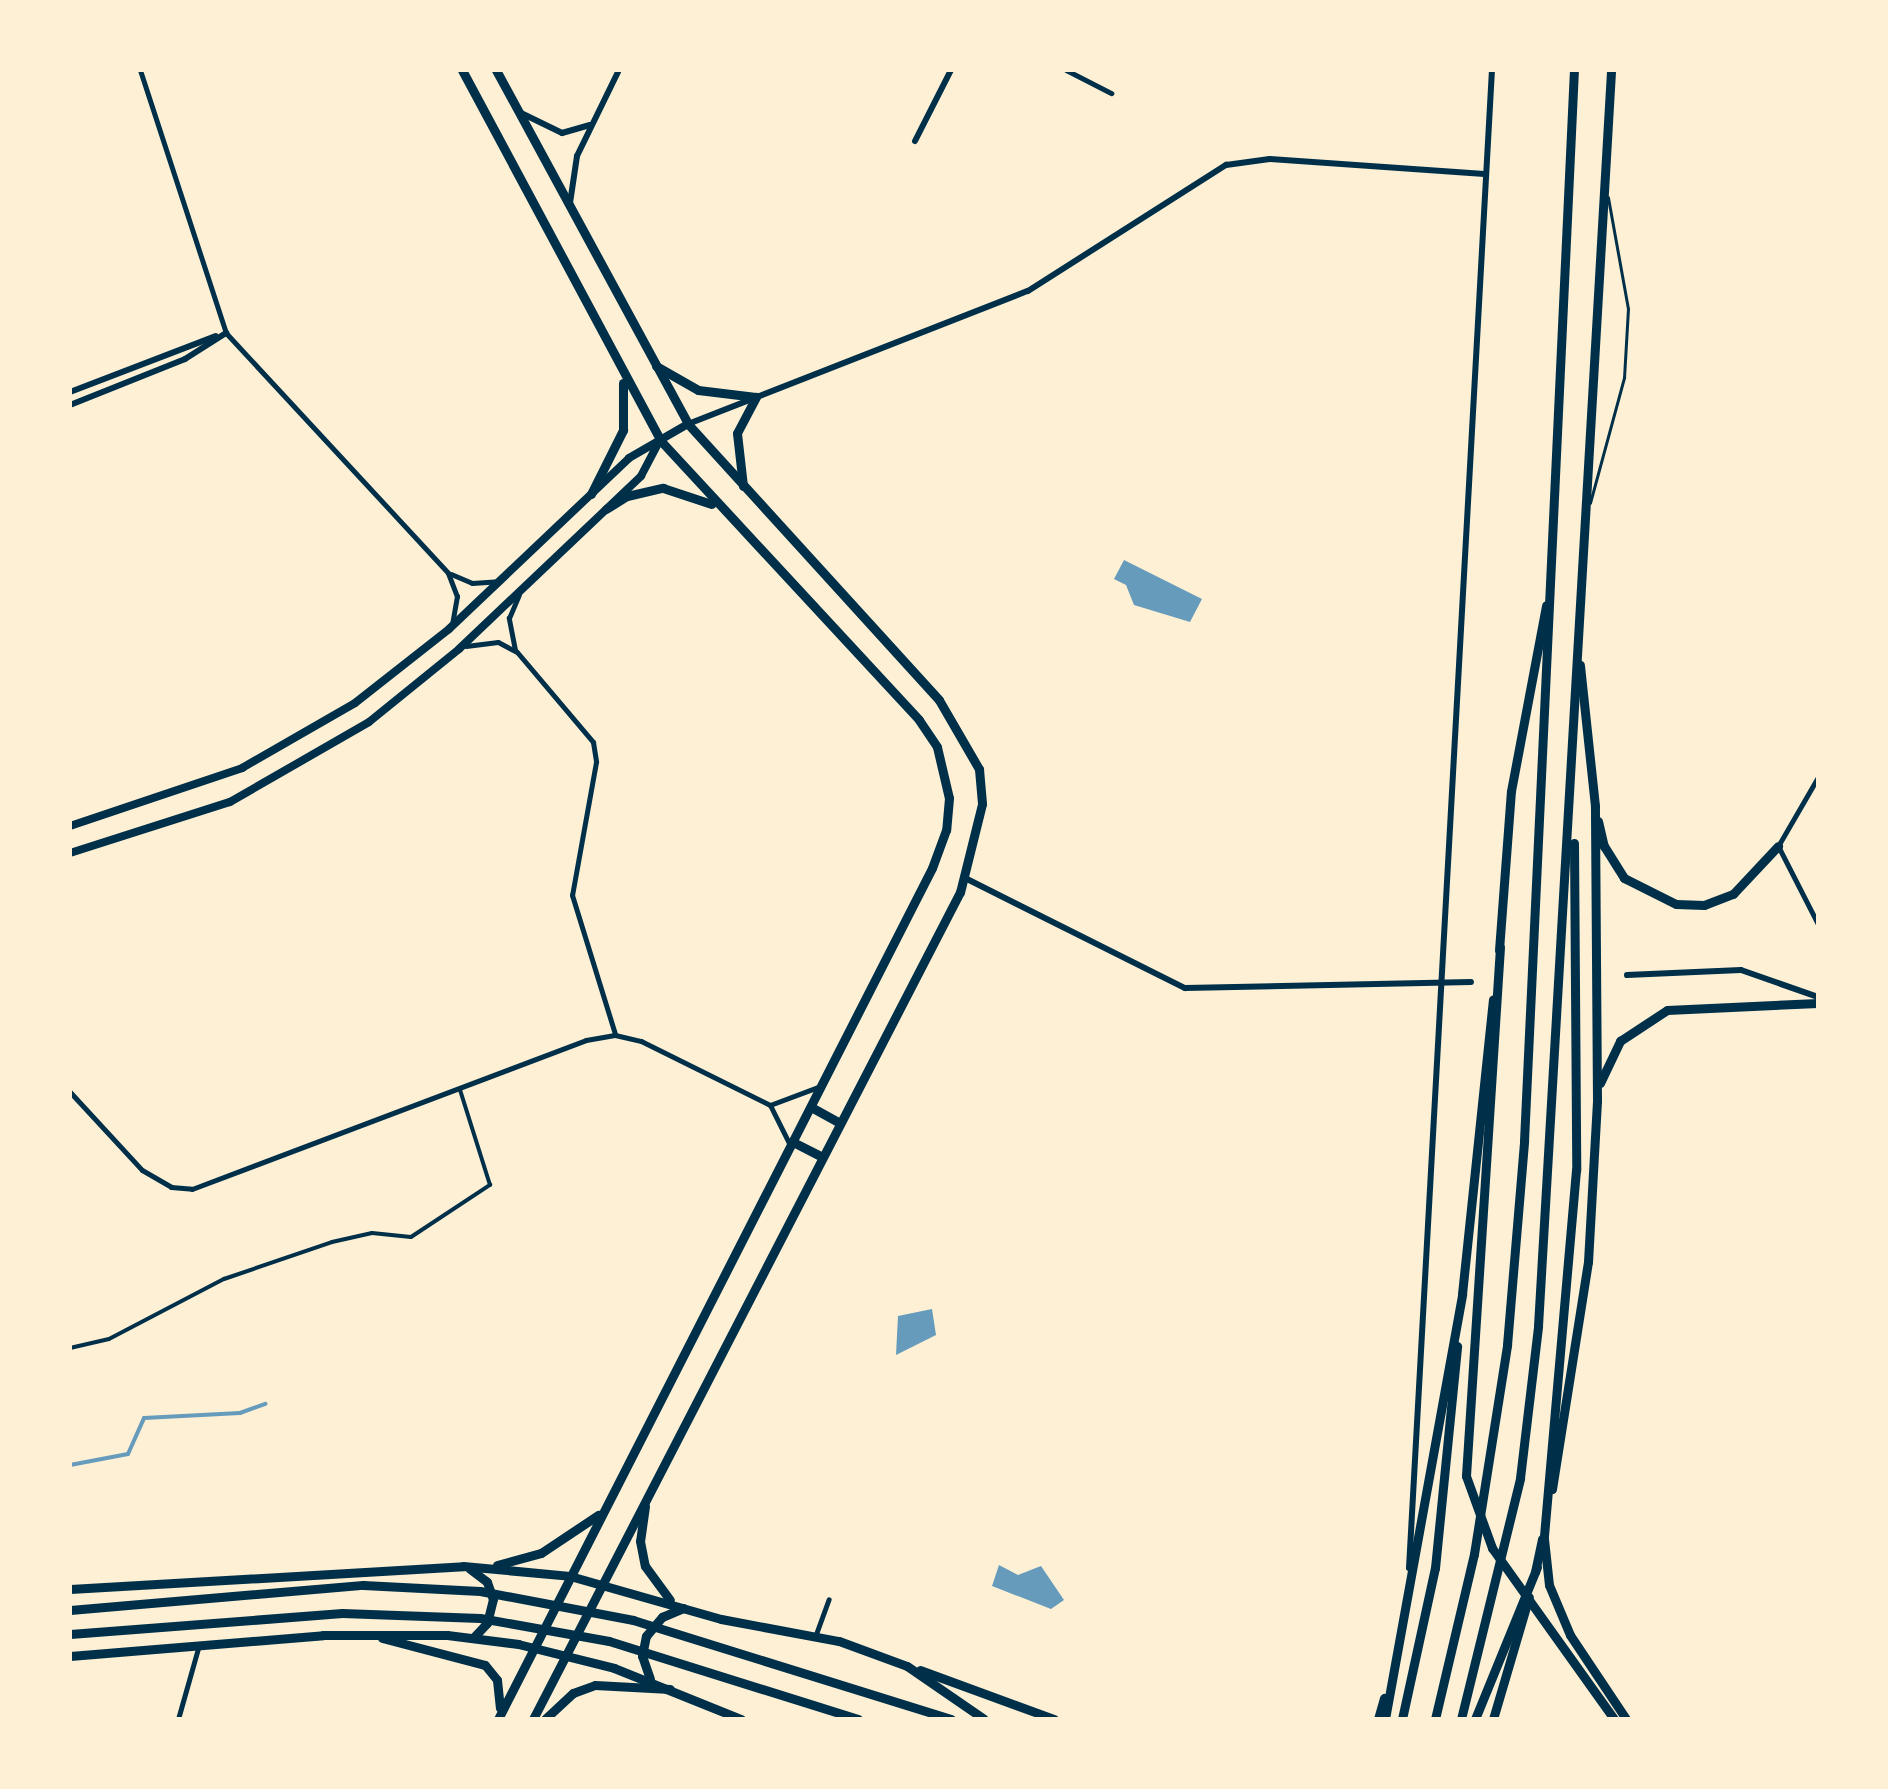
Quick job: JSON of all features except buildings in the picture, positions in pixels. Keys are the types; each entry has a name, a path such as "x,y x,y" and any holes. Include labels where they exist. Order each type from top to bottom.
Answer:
{"main road":[{"path":"462,70 660,440 718,508 918,720 946,770 946,830 932,868 498,1719"},
{"path":"496,70 688,424 746,494 964,734 978,769 982,804 965,878 533,1719"},
{"path":"1435,1719 1474,1554 1506,1345 1524,1141 1574,70"},
{"path":"1460,1719 1520,1478 1530,1404 1573,800 1611,70"},
{"path":"650,360 698,390 756,397 736,433 735,457 746,494"},
{"path":"591,494 623,430 618,366"},
{"path":"70,826 242,768 355,703 450,629 591,494 660,440 688,424"},
{"path":"70,853 183,821 279,778 369,722 458,649 642,476 660,440"},
{"path":"606,509 628,496 663,488 718,508"},
{"path":"1547,601 1511,791 1482,1260 1466,1418 1470,1499 1492,1548 1614,1719"},
{"path":"1492,1719 1536,1567 1586,1280 1597,1100 1595,806 1580,665"},
{"path":"1573,800 1573,1223 1545,1512 1545,1563 1557,1605 1581,1654 1626,1719"},
{"path":"1595,806 1604,846 1624,878 1676,904 1704,905 1733,894 1778,846"},
{"path":"1402,1719 1428,1613 1500,947"},
{"path":"1597,1100 1611,1052 1654,1014 1818,997"},
{"path":"811,1107 838,1122"},
{"path":"791,1146 820,1156"},
{"path":"1385,1719 1408,1569 1462,1294"},
{"path":"650,1489 640,1526 645,1566 659,1590 686,1609"},
{"path":"70,1589 469,1567 541,1553 606,1505"},
{"path":"469,1567 603,1582 686,1609 816,1634 1054,1719"},
{"path":"469,1567 484,1578 492,1594 488,1623 472,1638"},
{"path":"1475,1719 1536,1567"},
{"path":"70,1610 330,1587 459,1589 590,1609 951,1719"},
{"path":"650,1679 642,1659 646,1636 664,1615 686,1609"},
{"path":"70,1634 342,1612 454,1616 573,1632 858,1719"},
{"path":"365,1634 485,1665 500,1687 498,1719"},
{"path":"70,1656 365,1634 472,1638 566,1654 650,1679 741,1719"},
{"path":"908,1666 984,1719"},
{"path":"1378,1719 1394,1666"},
{"path":"545,1719 573,1692 595,1685 682,1690"}],"street":[{"path":"140,70 226,333 448,572 457,596 450,629"},
{"path":"570,212 572,172 619,70"},
{"path":"914,141 951,70"},
{"path":"1066,70 1110,93"},
{"path":"1408,1569 1446,983 1492,70"},
{"path":"517,110 562,133 591,124"},
{"path":"688,424 1028,291 1226,165 1270,159 1484,174"},
{"path":"70,392 226,333"},
{"path":"70,405 184,359 226,333"},
{"path":"448,572 472,583 501,580"},
{"path":"524,586 508,618 517,652 593,742 596,762 572,895 615,1035"},
{"path":"458,649 485,641 517,652"},
{"path":"1818,777 1778,846 1818,924"},
{"path":"965,878 1186,988 1471,982"},
{"path":"1627,975 1741,970 1818,997"},
{"path":"70,1092 142,1170 171,1187 192,1189 615,1035 641,1041 770,1104 784,1125 791,1146"},
{"path":"770,1104 802,1098 826,1077"},
{"path":"70,1348 109,1339 172,1301 332,1242 372,1233 411,1238 490,1185 460,1090"},
{"path":"816,1634 829,1599"},
{"path":"178,1719 199,1645"}],"lane":[{"path":"1587,514 1624,378 1627,326 1604,180"}],"water":[{"path":"1124,560 1202,599 1190,622 1134,605 1126,585 1114,579"},
{"path":"932,1309 936,1335 896,1355 898,1316"},
{"path":"999,1565 1018,1575 1041,1566 1064,1600 1051,1609 992,1586"}],"waterway":[{"path":"70,1465 128,1454 144,1418 240,1413 265,1404"}]}
